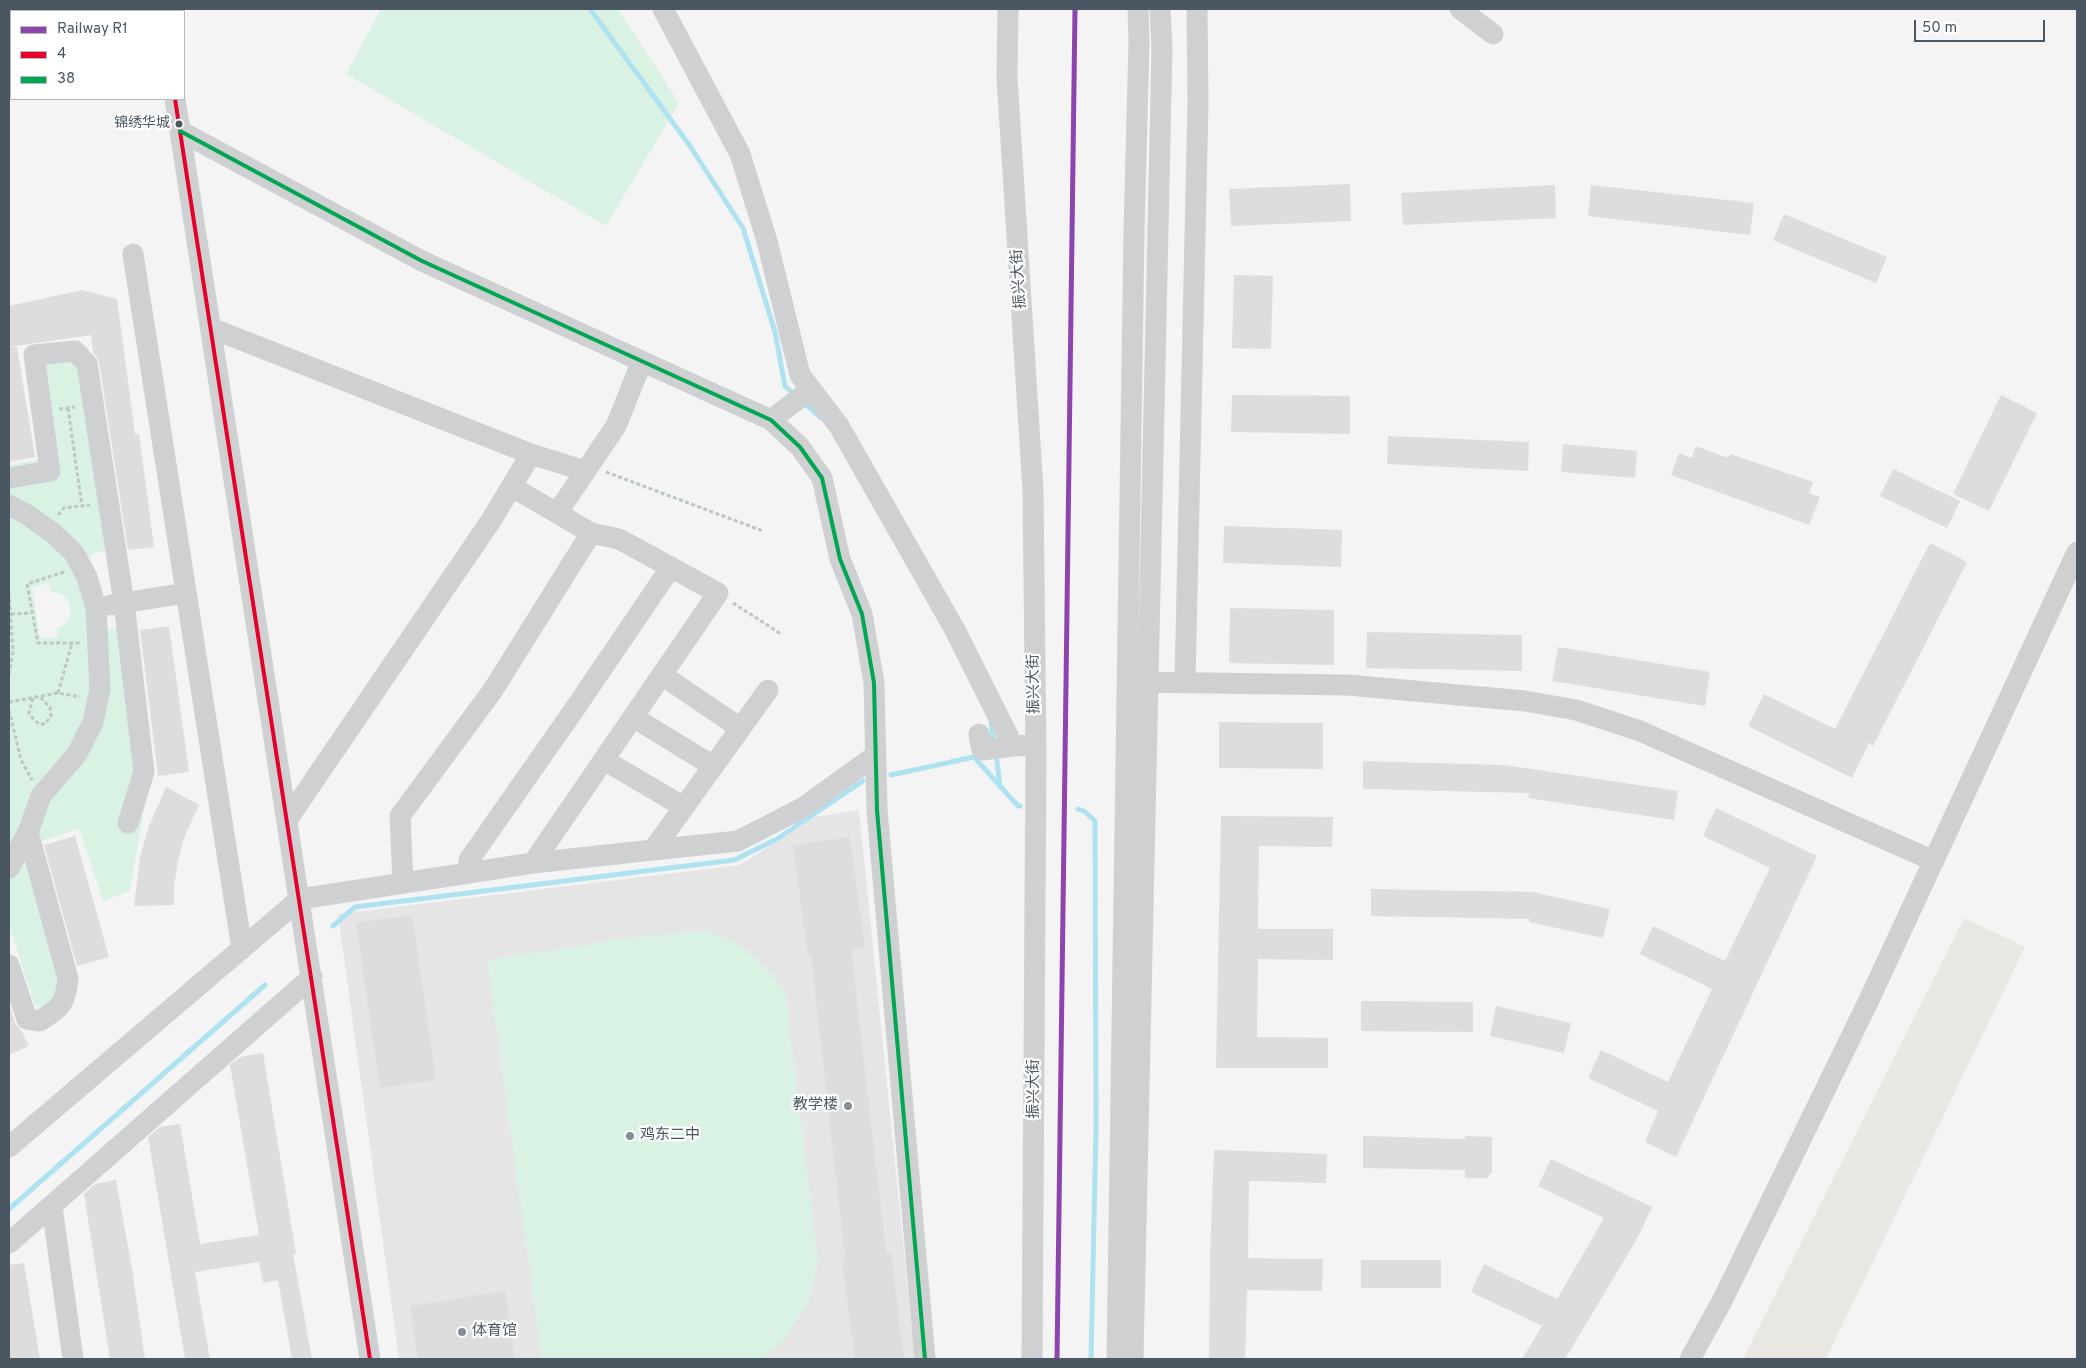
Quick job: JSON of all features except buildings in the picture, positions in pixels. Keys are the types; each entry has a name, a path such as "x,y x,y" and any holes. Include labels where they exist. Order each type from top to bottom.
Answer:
{"street":[{"path":"663,9 740,154 767,241 800,375 840,426 955,630 1013,746"},
{"name":"振兴大街","path":"1008,9 1007,77 1033,492 1036,745 1032,1359"},
{"path":"1117,1359 1134,241 1139,42 1138,9"},
{"path":"1133,1359 1162,48 1160,9"},
{"path":"1185,682 1198,103 1198,9"},
{"path":"1460,9 1493,34"},
{"path":"175,100 370,1359"},
{"path":"180,132 422,261 771,420 800,447 822,478 840,559 862,614 874,683 877,810 925,1359"},
{"path":"133,254 242,948"},
{"path":"211,328 532,454 587,468"},
{"path":"9,478 50,470 34,355 75,351 87,364 124,603 144,772 128,823"},
{"path":"557,513 616,426 642,361"},
{"path":"771,420 811,388"},
{"path":"287,820 492,519 532,454"},
{"path":"512,487 591,533 619,539 718,593 533,863"},
{"path":"9,505 47,528 74,553 87,577 96,608 100,689 93,722 77,754 41,796 28,832 9,868"},
{"path":"403,883 400,816 493,690 591,533"},
{"path":"1690,1359 1722,1301 1869,1000 2077,552"},
{"path":"468,873 469,860 670,568"},
{"path":"96,608 186,593"},
{"path":"662,675 740,728"},
{"path":"1127,682 1348,685 1525,701 1576,710 1640,732 1934,861"},
{"path":"653,850 768,690"},
{"path":"633,717 714,766"},
{"path":"979,734 982,750 1036,745"},
{"path":"9,1147 300,899 533,863 738,841 804,807 876,755"},
{"path":"604,760 684,807"},
{"path":"9,965 27,1019 40,1021 55,1011 66,999 68,979 28,832"},
{"path":"9,1243 312,977"},
{"path":"52,1206 73,1359"}],"path":[{"path":"42,411 93,405"},
{"path":"68,408 82,506"},
{"path":"587,468 762,531"},
{"path":"47,528 64,508 108,504"},
{"path":"81,566 27,584 38,643 97,643"},
{"path":"9,593 13,651 9,676"},
{"path":"718,593 782,634"},
{"path":"11,614 32,613"},
{"path":"58,694 72,643"},
{"path":"9,702 58,694 98,700"},
{"path":"32,698 29,713 34,720 40,724 45,724 51,716 50,707 40,697"},
{"path":"9,710 20,760 41,796"}],"shaded area":[{"name":"鸡东二中","path":"859,810 915,1359 399,1359 338,914 740,865 815,817"},
{"path":"1964,918 2025,947 1826,1359 1743,1359"}],"green space":[{"path":"381,9 618,9 679,103 606,226 346,74"},
{"path":"73,356 82,366 109,550 94,554 89,560 84,579 86,602 91,632 122,627 147,792 130,891 103,901 79,829 39,842 61,982 55,996 42,1007 35,1006 9,924 9,465 38,460 54,475 60,461 45,362","holes":["48,583 51,592 65,596 69,601 70,613 64,624 57,628 57,638 40,638 32,588"]},
{"path":"707,931 741,947 768,970 785,990 818,1263 807,1307 782,1342 759,1359 542,1359 487,960 651,935"}],"waterway":[{"path":"590,9 690,146 743,228 775,332 785,386 795,395"},
{"path":"803,402 821,418"},
{"path":"991,723 994,744"},
{"path":"996,753 1000,787"},
{"path":"891,775 974,757 1020,806"},
{"path":"333,926 355,907 734,860 777,839 863,781"},
{"path":"1078,809 1084,811 1095,821 1096,1128 1091,1359"},
{"path":"9,1209 265,985"}],"rail line":[{"name":"R1","path":"1057,1359 1075,9"}],"transit line":[{"name":"4","path":"175,100 370,1359"},
{"name":"38","path":"180,131 422,261 771,420 800,447 822,478 840,559 862,614 874,683 877,810 925,1359"}],"place":[{"name":"锦绣华城","path":"179,124"},
{"name":"教学楼","path":"848,1106"},
{"name":"鸡东二中","path":"630,1136"},
{"name":"体育馆","path":"462,1332"}]}
